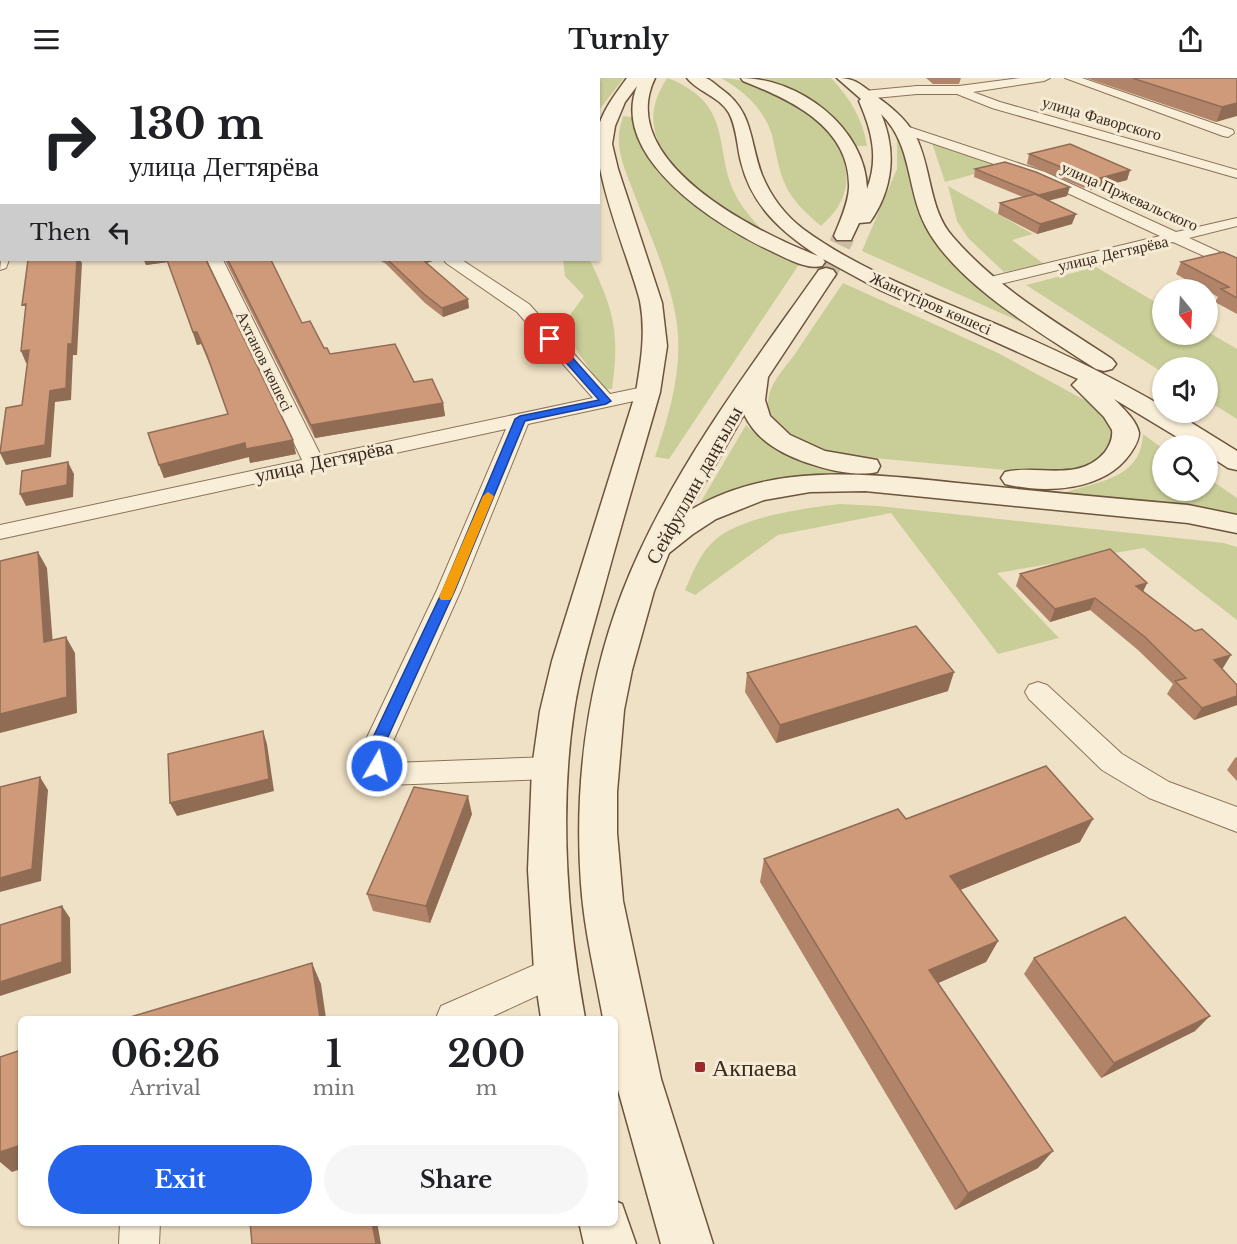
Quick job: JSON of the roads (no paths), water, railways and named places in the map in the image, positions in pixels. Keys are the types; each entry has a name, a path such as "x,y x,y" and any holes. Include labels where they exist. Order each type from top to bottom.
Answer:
{"main road":[{"path":"563,1016 555,971 548,870 550,768 557,711 568,661 648,392 655,346 653,315 609,169 604,144 607,126 617,102 635,78"},
{"path":"648,78 639,106 645,135 653,152 676,181 702,202 737,224 796,255 844,272 885,283"},
{"name":"Жансүгіров көшесі","path":"694,78 715,91 737,114 753,179 764,200 779,218 813,244 885,283 1048,355 1114,388 1237,462"},
{"path":"748,78 803,103 821,115 843,137 855,163 858,190 847,238 874,196 884,162 879,128 864,95"},
{"path":"844,78 880,106 903,129 910,142 927,205 938,229 960,256 988,282 1152,397"},
{"path":"601,207 646,291"},
{"name":"Сейфуллин даңғылы","path":"687,1244 637,1076 613,958 600,875 598,811 603,737 612,680 626,629 654,553 706,455 826,274"},
{"path":"756,377 753,403 760,422 771,433 790,445 829,461 851,465 1028,479 1053,480 1080,476 1098,469 1113,459 1125,440 1125,431 1120,421 1089,388 1048,355"},
{"path":"1191,423 1237,455"},
{"path":"654,553 678,530 704,514 765,490 816,482 865,483 1177,513 1237,524"},
{"path":"605,1226 609,1244"}],"street":[{"path":"864,95 916,84 959,90 1044,78"},
{"path":"1071,78 1228,133"},
{"name":"улица Фаворского","path":"959,90 996,105 1237,174"},
{"name":"улица Пржевальского","path":"903,129 1040,175 1237,267"},
{"name":"улица Дегтярёва","path":"988,282 1237,222"},
{"name":"Ахтанов көшесі","path":"215,261 314,462"},
{"path":"453,261 523,308 606,401"},
{"name":"улица Дегтярёва","path":"0,532 314,462 648,392"},
{"path":"520,419 449,590 375,750 377,766 386,774 550,768"},
{"path":"1038,692 1112,762 1159,790 1237,820"},
{"path":"457,1016 555,971"},
{"path":"139,1244 140,1226"}],"tunnel":[{"path":"826,274 844,236"}],"place":[{"name":"Акпаева","path":"700,1067"}]}
